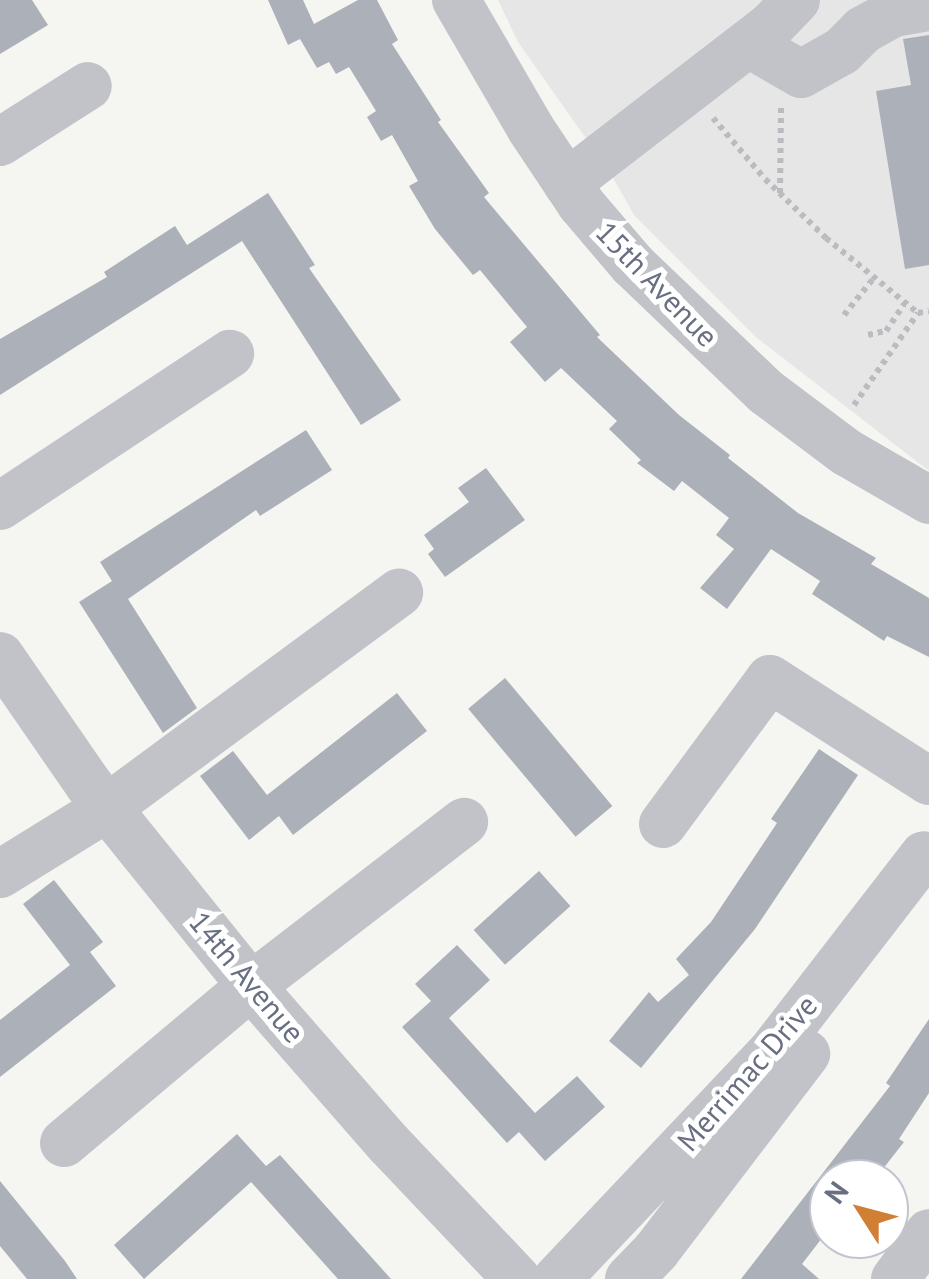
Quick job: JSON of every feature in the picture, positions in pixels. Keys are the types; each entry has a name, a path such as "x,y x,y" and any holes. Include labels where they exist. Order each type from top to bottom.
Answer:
{"street":[{"name":"15th Avenue","path":"456,0 567,183 633,265 766,392 846,452 929,500"},
{"path":"567,183 689,90 766,53 796,0"},
{"path":"766,53 801,74 842,51 863,30 894,13 929,7"},
{"path":"0,142 88,86"},
{"path":"0,506 230,354"},
{"path":"0,874 106,808 399,593"},
{"name":"14th Avenue","path":"0,656 106,808 251,986 389,1144 517,1279"},
{"path":"663,824 770,679 929,780"},
{"path":"64,1144 251,986 464,822"},
{"name":"Merrimac Drive","path":"557,1279 771,1053 926,850"},
{"name":"Merrimac Drive","path":"629,1279 656,1251 863,978 926,850"},
{"path":"895,1279 929,1233"}],"path":[{"path":"766,53 780,194"},
{"path":"689,90 780,194 873,279 918,313"},
{"path":"844,315 873,279"},
{"path":"868,334 886,331 904,304"},
{"path":"854,405 918,313 929,310"}],"shaded area":[{"path":"498,0 929,0 929,471 756,337 634,215 611,174 518,42"}],"building":[{"path":"0,0 32,0 48,25 0,54"},
{"path":"268,0 303,0 314,24 358,0 377,0 398,40 392,44 441,120 438,122 489,193 484,197 600,335 597,337 679,415 730,455 728,458 798,513 876,558 871,564 929,598 929,657 887,636 884,641 812,594 820,581 771,549 727,609 700,588 734,549 716,535 729,518 682,481 674,491 637,463 641,460 609,429 617,421 561,368 545,382 510,342 527,327 480,270 473,275 435,229 409,186 418,181 392,135 381,141 367,117 376,111 349,67 336,74 329,62 317,68 300,39 288,45"},
{"path":"929,35 929,265 905,269 876,91 911,85 903,39"},
{"path":"268,193 315,265 309,268 401,400 361,425 242,241 0,395 0,339 107,277 104,272 175,226 187,245"},
{"path":"306,430 332,470 260,516 256,510 128,599 197,708 163,733 79,602 112,581 100,562"},
{"path":"486,468 525,520 445,577 428,554 434,549 424,535 469,502 458,488"},
{"path":"505,678 612,806 576,837 468,709"},
{"path":"397,693 427,731 293,835 279,816 249,840 200,776 233,751 267,795"},
{"path":"819,749 858,775 755,929 641,1068 609,1041 649,992 658,1002 689,975 676,959 711,922 777,823 771,819"},
{"path":"539,871 570,906 505,965 474,930"},
{"path":"54,880 103,942 90,952 116,986 0,1077 0,1020 70,965 23,904"},
{"path":"457,945 490,980 449,1018 535,1113 577,1076 605,1107 545,1161 519,1132 507,1143 402,1027 431,1001 415,984"},
{"path":"929,1019 929,1093 899,1139 904,1142 891,1159 834,1159 890,1086 886,1083"},
{"path":"237,1134 266,1166 280,1155 391,1279 338,1279 251,1182 144,1279 114,1245"},
{"path":"0,1181 77,1279 27,1279 0,1246"},
{"path":"809,1191 809,1255 802,1264 819,1279 741,1279"}]}
